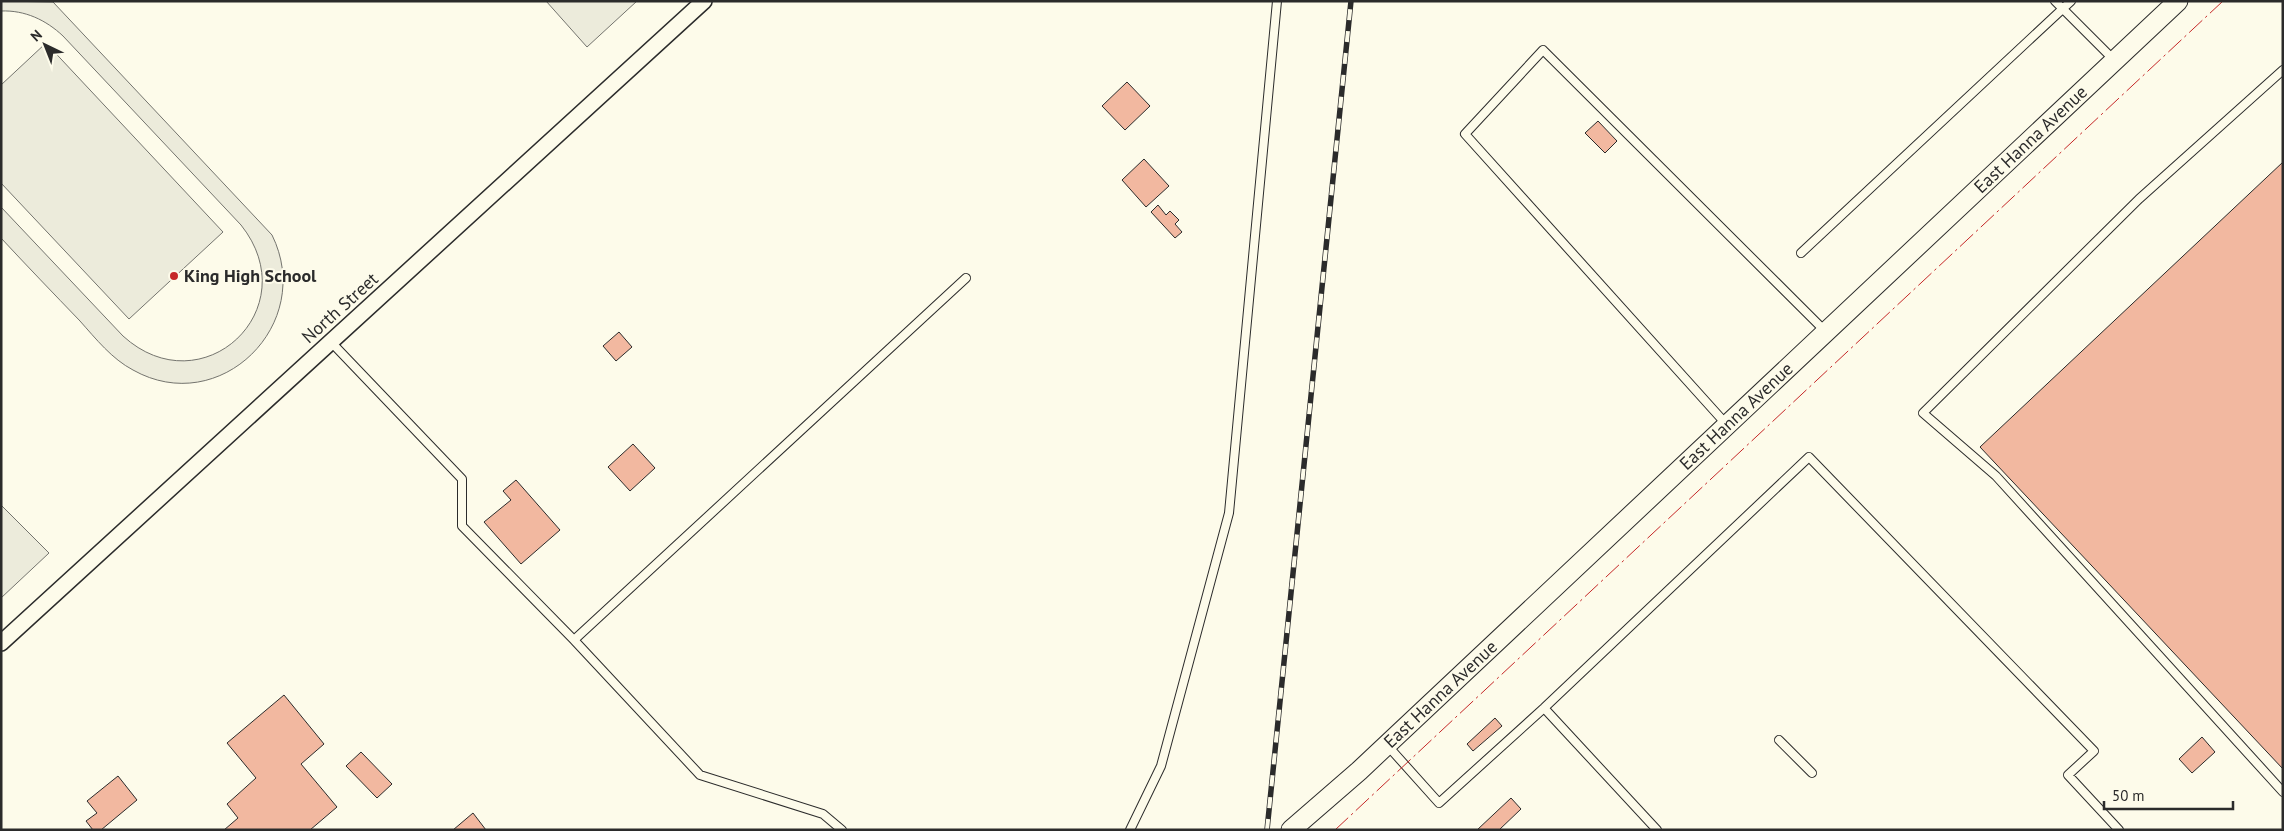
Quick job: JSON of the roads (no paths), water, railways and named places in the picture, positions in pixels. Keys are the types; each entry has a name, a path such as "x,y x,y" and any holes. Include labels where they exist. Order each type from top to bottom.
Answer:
{"street":[{"name":"North Street","path":"1,643 704,1"},
{"name":"East Hanna Avenue","path":"1295,829 1387,745 2178,1"}],"lane":[{"path":"1130,830 1161,766 1229,513 1277,1"},
{"path":"2055,1 2115,61"},
{"path":"1801,253 2071,1"},
{"path":"1728,425 1465,134 1543,50 1826,332"},
{"path":"2283,70 2139,199 1923,413 1996,476 2283,792"},
{"path":"574,640 966,278"},
{"path":"331,342 462,479 462,526 574,640 700,775 822,814 842,830"},
{"path":"1387,745 1439,803 1544,708 1808,457 2094,751 2068,775 2119,830"},
{"path":"1544,708 1657,830"},
{"path":"1779,740 1812,773"}],"railway":[{"path":"1267,830 1351,1"}],"place":[{"name":"King High School","path":"174,276"}]}
